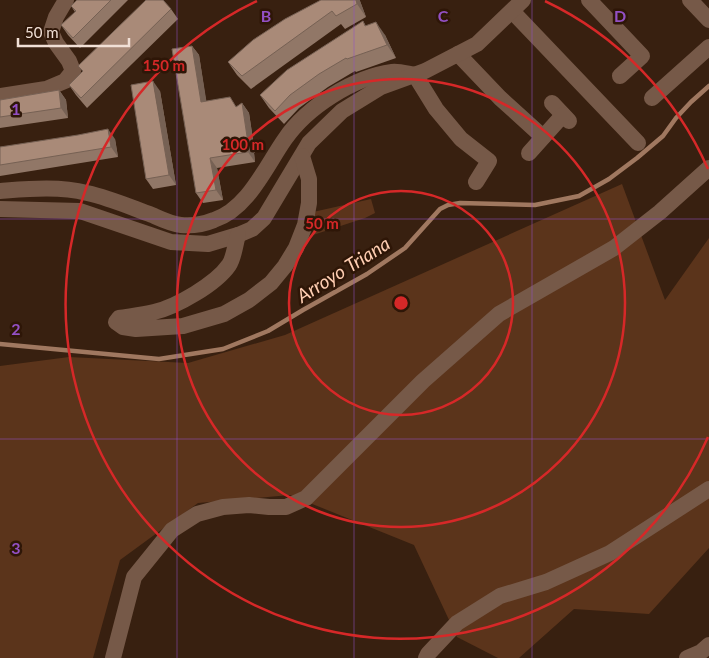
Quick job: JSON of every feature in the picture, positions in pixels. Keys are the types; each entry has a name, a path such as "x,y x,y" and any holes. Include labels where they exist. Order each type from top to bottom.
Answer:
{"street":[{"path":"0,96 46,89 65,81 73,71 51,32 56,16 66,0"},
{"path":"589,0 642,56 620,76"},
{"path":"690,0 709,20"},
{"path":"0,209 80,211 171,242 208,244 238,236 252,229 264,218 310,143 342,111 381,87 425,71 477,44 518,5 638,143"},
{"path":"652,98 709,47"},
{"path":"458,54 500,98 543,137"},
{"path":"0,191 72,190 110,199 180,225 195,225 215,220 232,211 246,198 286,138 313,109 340,90 371,77 394,72 415,75"},
{"path":"415,75 436,109 461,139 489,161 476,182"},
{"path":"529,153 543,137 566,118 552,103"},
{"path":"238,236 230,264 219,276 171,306 153,312 119,318 116,322 123,327 136,329 183,326 224,314 249,300 271,283 285,266 296,248 305,225 309,203 309,179 302,156"},
{"path":"113,658 134,576 172,530 196,514 224,507 248,505 286,507 306,498 423,381 499,314 614,248 660,212 709,168"},
{"path":"426,658 457,623 500,596 546,582 610,553 709,489"},
{"path":"687,658 709,645"}],"shaded area":[{"path":"622,184 665,300 709,238 709,548 649,614 574,609 519,658 498,658 457,637 414,545 290,495 198,503 120,560 93,658 0,658 0,366 69,357 188,363 285,335"},
{"path":"371,199 375,213 313,235 313,212"}],"building":[{"path":"77,0 111,0 73,38 61,25 76,11 71,6"},
{"path":"146,0 163,0 171,9 81,98 69,85 83,71 78,66"},
{"path":"321,0 356,0 357,4 336,16 332,11 242,76 228,62 253,40 285,19"},
{"path":"363,21 365,26 376,22 387,45 346,58 319,74 290,95 275,111 260,95 287,70"},
{"path":"192,46 201,102 230,97 236,107 242,103 248,143 248,152 210,158 216,190 196,193 172,49"},
{"path":"153,81 169,175 146,179 131,85"},
{"path":"59,90 61,108 0,117 0,100"},
{"path":"108,129 111,147 0,165 0,147"}],"waterway":[{"name":"Arroyo Triana","path":"0,344 159,359 223,349 268,331 367,274 405,248 440,209 448,205 460,203 535,205 579,196 609,179 637,158 663,136 676,118 709,86"}]}
